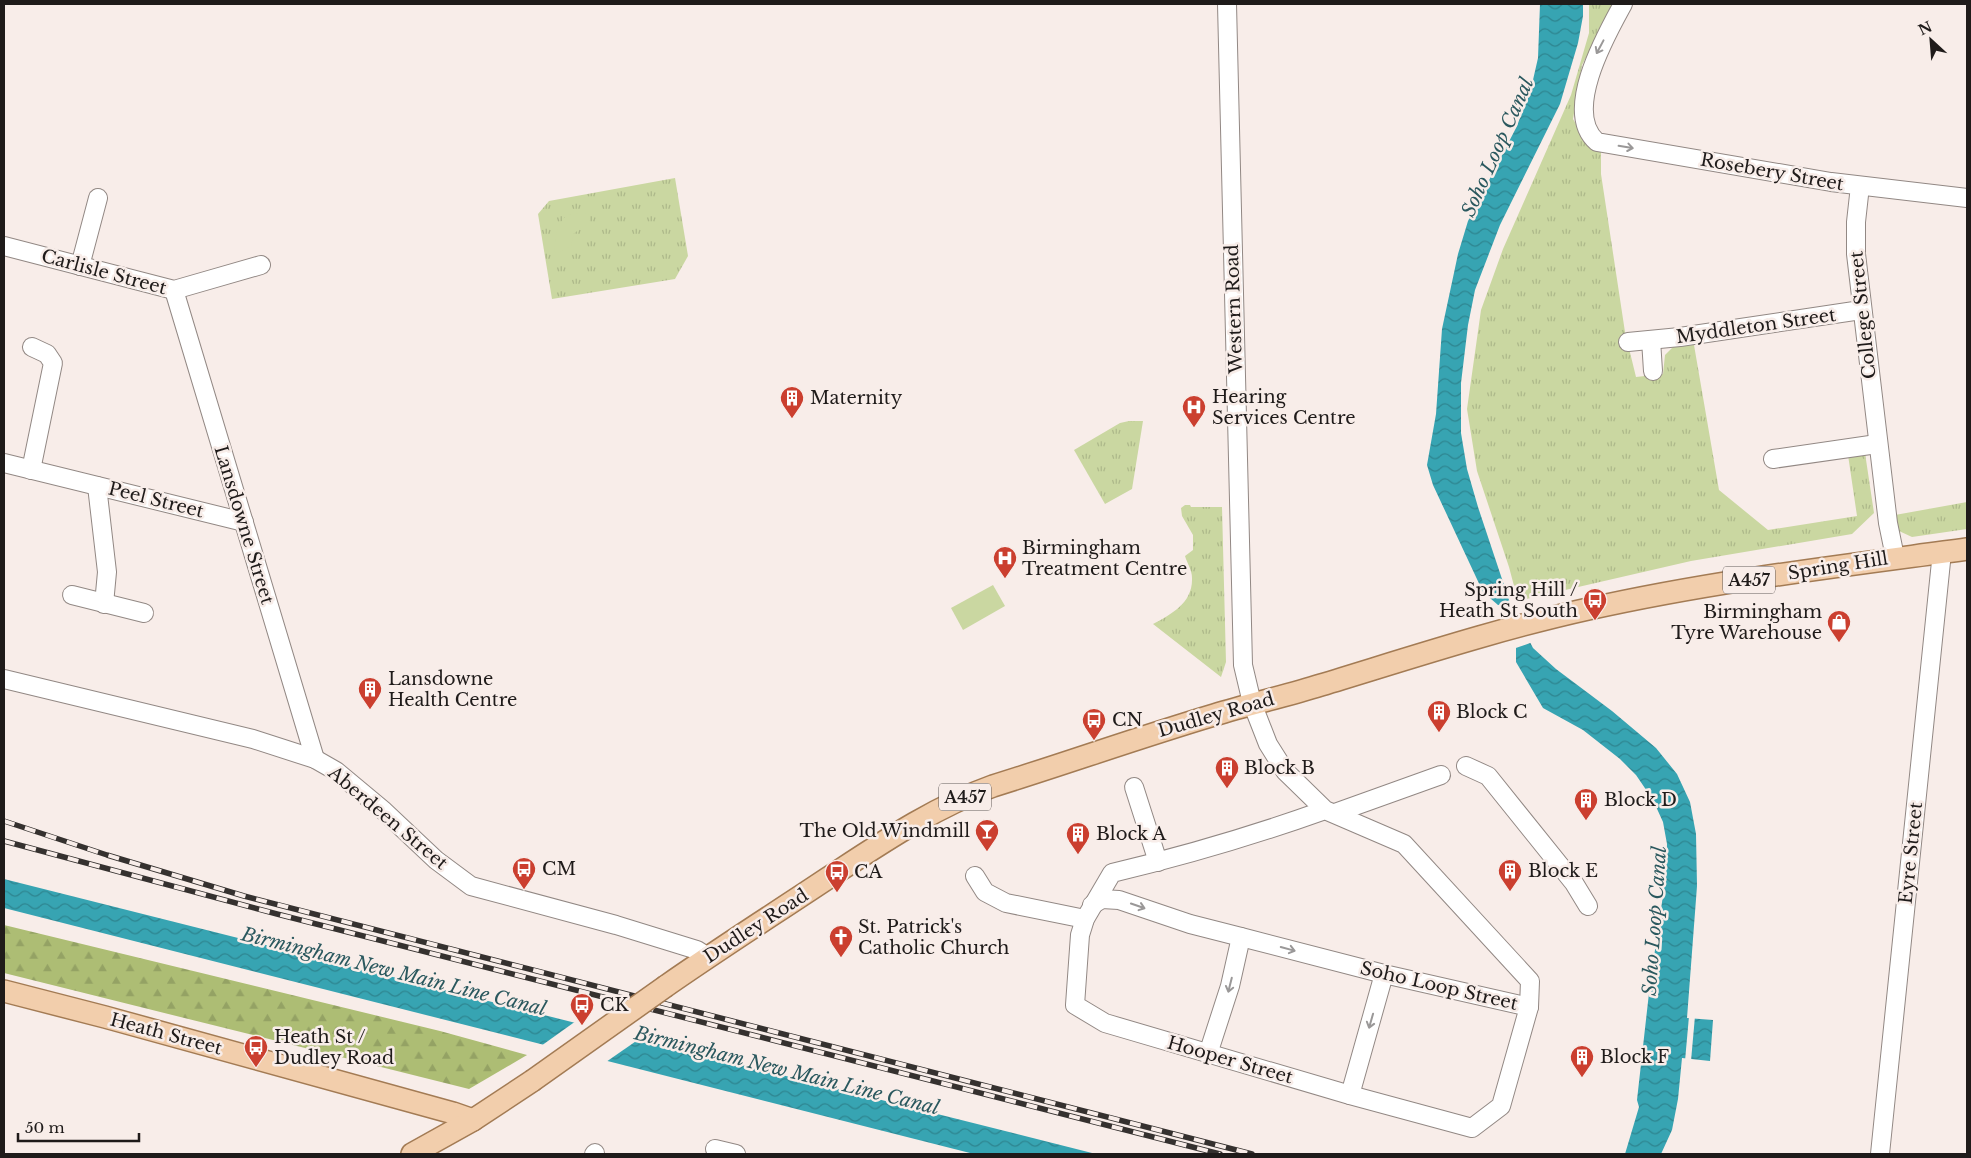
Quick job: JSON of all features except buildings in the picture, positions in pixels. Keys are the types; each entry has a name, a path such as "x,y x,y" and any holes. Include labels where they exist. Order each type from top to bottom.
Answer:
{"main road":[{"name":"Spring Hill","path":"1496,632 1625,601 1895,557 1967,549"},
{"name":"Dudley Road","path":"412,1154 473,1120 532,1081 708,957 867,853 922,819 972,793 1252,703 1304,691 1496,632"},
{"name":"Heath Street","path":"4,991 454,1113 473,1120"}],"street":[{"name":"Western Road","path":"1227,4 1243,665 1252,703 1268,744 1285,771 1330,811"},
{"name":"Rosebery Street","path":"1623,4 1596,55 1584,99 1586,127 1589,135 1597,142 1860,186 1967,198"},
{"name":"College Street","path":"1860,186 1856,222 1856,254 1861,310 1888,522 1895,557"},
{"path":"80,266 98,198"},
{"name":"Carlisle Street","path":"4,246 174,290 261,265"},
{"name":"Lansdowne Street","path":"174,290 315,758"},
{"name":"Myddleton Street","path":"1628,342 1861,310"},
{"name":"Myddleton Street","path":"1651,340 1654,371"},
{"path":"31,470 54,363 47,354 32,347"},
{"path":"1773,460 1878,444"},
{"name":"Peel Street","path":"4,463 244,522"},
{"name":"Peel Street","path":"97,486 106,572 104,604"},
{"name":"Eyre Street","path":"1880,1154 1942,552"},
{"path":"72,595 144,613"},
{"name":"Aberdeen Street","path":"4,679 253,739 315,758 357,788 436,860 471,886 616,924 697,950 708,957"},
{"path":"1466,766 1488,776 1574,884 1588,906"},
{"name":"Hooper Street","path":"1441,775 1330,811 1158,862 1112,873 1088,912 1080,935 1075,1005 1106,1023 1350,1095 1472,1128 1501,1106 1529,1007"},
{"path":"1134,787 1158,862"},
{"name":"Soho Loop Street","path":"1088,912 1102,899 1119,900 1190,924 1384,974 1529,1007 1530,981 1404,844 1330,811"},
{"path":"975,876 985,892 1006,903 1088,912"},
{"path":"1208,1054 1230,986 1241,937"},
{"path":"1350,1095 1384,974"},
{"path":"715,1149 736,1154"}],"green space":[{"path":"1589,4 1614,4 1582,65 1573,119 1582,134 1601,151 1601,174 1625,332 1636,377 1663,374 1665,355 1673,347 1694,345 1719,490 1768,530 1857,516 1848,455 1865,453 1874,513 1852,534 1691,561 1518,601 1509,567 1477,471 1467,409 1481,310 1503,249 1571,95 1589,33"},
{"path":"675,178 688,256 675,279 552,299 538,214 549,201"},
{"path":"583,213 589,215 589,224 574,233 571,246 559,253 555,252 555,242 560,223 570,214"},
{"path":"1143,421 1132,489 1105,504 1074,450 1120,423"},
{"path":"1967,502 1967,529 1912,537 1899,531 1895,515"},
{"path":"1185,505 1190,505 1191,507 1222,507 1226,662 1221,677 1153,624 1180,607 1189,594 1191,587 1192,575 1185,556 1193,550 1193,535 1182,516 1181,508"},
{"path":"993,585 1005,606 963,630 951,608"},
{"path":"4,925 440,1031 527,1055 469,1089 4,973"}],"water":[{"path":"1540,4 1583,4 1583,16 1578,43 1560,104 1500,225 1475,290 1468,325 1461,383 1461,433 1467,469 1510,603 1533,648 1556,669 1612,711 1656,748 1677,774 1690,802 1696,834 1697,886 1687,1018 1713,1020 1710,1061 1682,1058 1678,1099 1672,1130 1661,1154 1625,1154 1639,1107 1637,1100 1650,984 1666,875 1667,844 1663,822 1653,800 1636,775 1620,759 1583,730 1543,708 1516,662 1516,648 1498,605 1483,592 1433,485 1427,465 1436,414 1442,329 1458,254 1468,221 1516,128 1530,93 1538,58"},
{"path":"4,879 1096,1154 974,1154 4,908"}],"pier":[{"path":"1512,601 1533,642 1513,649 1495,606"},
{"path":"1689,1016 1695,1016 1691,1061 1685,1061"},
{"path":"576,1021 642,1037 606,1062 541,1046"}],"railway":[{"path":"4,821 107,855 244,896 1252,1154"},
{"path":"4,841 277,914 1220,1154"}],"place":[{"name":"Maternity","path":"792,419"},
{"name":"Hearing Services Centre","path":"1194,428"},
{"name":"Birmingham Treatment Centre","path":"1005,579"},
{"name":"Spring Hill / Heath St South","path":"1595,621"},
{"name":"Birmingham Tyre Warehouse","path":"1839,643"},
{"name":"Lansdowne Health Centre","path":"370,710"},
{"name":"Block C","path":"1439,733"},
{"name":"CN","path":"1094,741"},
{"name":"Block B","path":"1227,789"},
{"name":"Block D","path":"1586,821"},
{"name":"The Old Windmill","path":"987,852"},
{"name":"Block A","path":"1078,855"},
{"name":"CM","path":"524,890"},
{"name":"Block E","path":"1510,892"},
{"name":"CA","path":"837,893"},
{"name":"St. Patrick's Catholic Church","path":"841,958"},
{"name":"CK","path":"582,1026"},
{"name":"Heath St / Dudley Road","path":"256,1068"},
{"name":"Block F","path":"1582,1078"}],"water label":[{"name":"Soho Loop Canal","path":"1497,147"},
{"name":"Soho Loop Canal","path":"1654,921"},
{"name":"Birmingham New Main Line Canal","path":"394,971"},
{"name":"Birmingham New Main Line Canal","path":"787,1070"}]}
